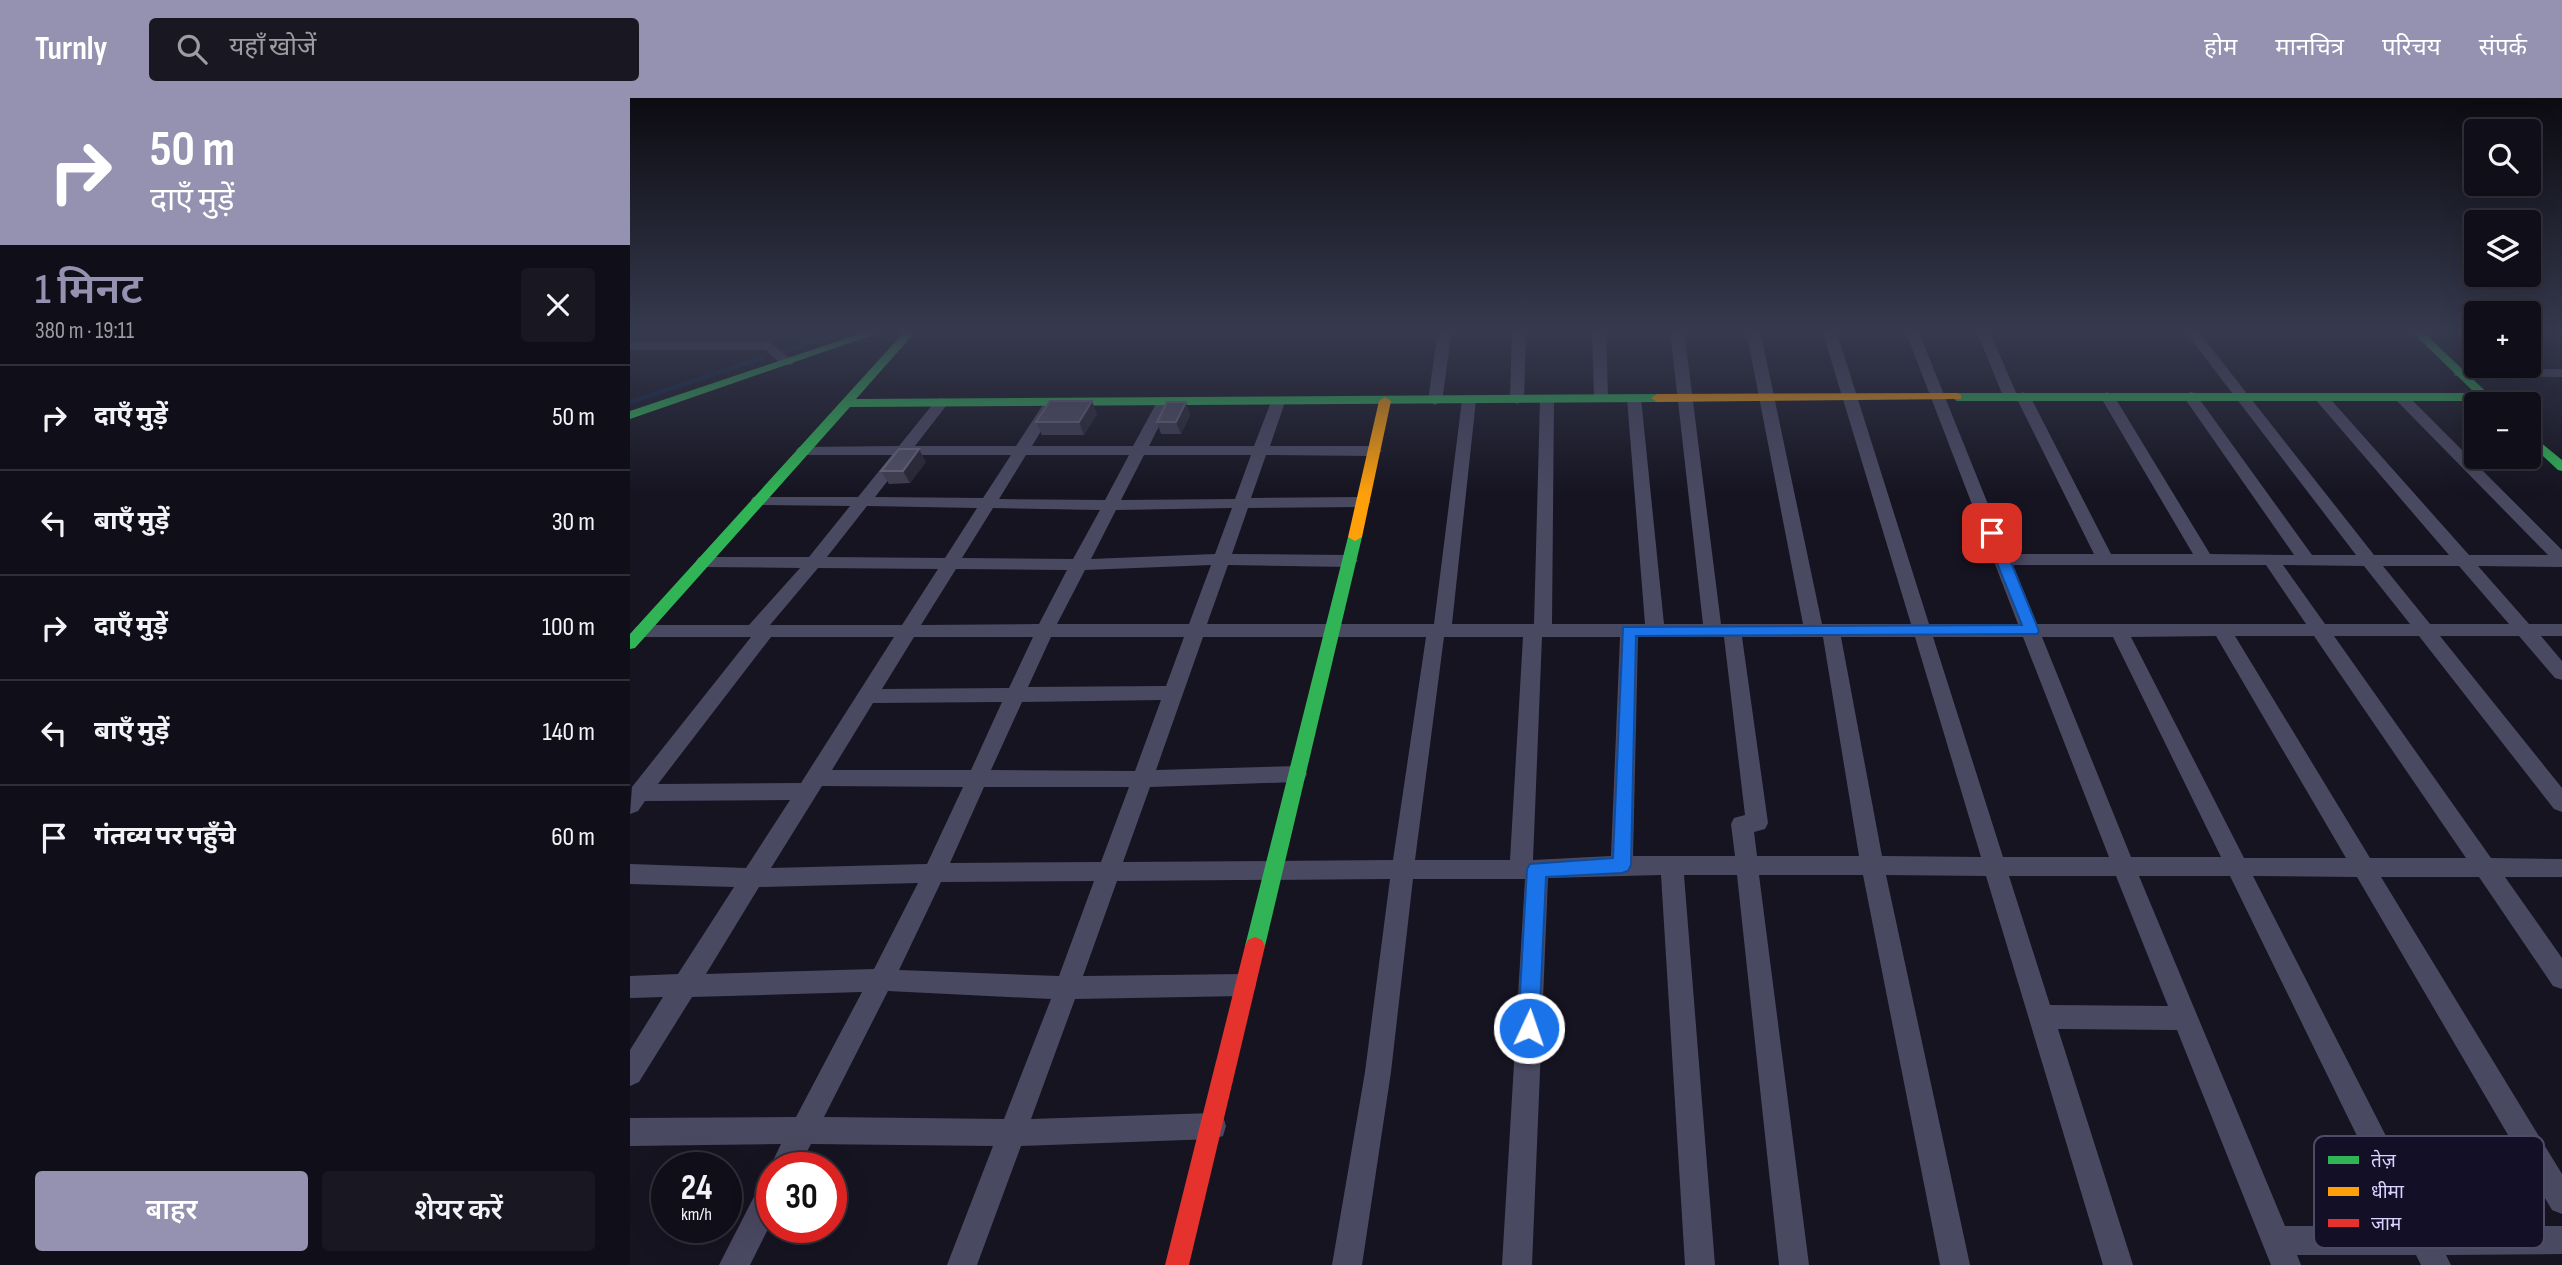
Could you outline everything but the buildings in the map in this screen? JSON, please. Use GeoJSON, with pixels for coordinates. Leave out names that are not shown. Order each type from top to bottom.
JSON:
{"type":"FeatureCollection","features":[{"type":"Feature","properties":{"kind":"main road"},"geometry":{"type":"LineString","coordinates":[[630,415],[720,384]]}},
{"type":"Feature","properties":{"kind":"main road"},"geometry":{"type":"LineString","coordinates":[[636,637],[864,384]]}},
{"type":"Feature","properties":{"kind":"main road"},"geometry":{"type":"LineString","coordinates":[[847,403],[1435,401],[1850,396],[2320,396],[2464,400]]}},
{"type":"Feature","properties":{"kind":"main road"},"geometry":{"type":"LineString","coordinates":[[1177,1265],[1333,629],[1385,401]]}},
{"type":"Feature","properties":{"kind":"main road"},"geometry":{"type":"LineString","coordinates":[[2541,448],[2562,467]]}},
{"type":"Feature","properties":{"kind":"street"},"geometry":{"type":"LineString","coordinates":[[1435,401],[1437,384]]}},
{"type":"Feature","properties":{"kind":"street"},"geometry":{"type":"LineString","coordinates":[[1517,384],[1517,400]]}},
{"type":"Feature","properties":{"kind":"street"},"geometry":{"type":"LineString","coordinates":[[1601,384],[1601,398]]}},
{"type":"Feature","properties":{"kind":"street"},"geometry":{"type":"LineString","coordinates":[[1684,384],[1722,630],[1757,823],[1742,824],[1794,1265]]}},
{"type":"Feature","properties":{"kind":"street"},"geometry":{"type":"LineString","coordinates":[[1764,384],[1822,631],[1955,1265]]}},
{"type":"Feature","properties":{"kind":"street"},"geometry":{"type":"LineString","coordinates":[[1846,384],[2118,1265]]}},
{"type":"Feature","properties":{"kind":"street"},"geometry":{"type":"LineString","coordinates":[[1932,384],[2123,865],[2281,1253],[2430,1252],[2474,1248]]}},
{"type":"Feature","properties":{"kind":"street"},"geometry":{"type":"LineString","coordinates":[[2010,384],[2105,558]]}},
{"type":"Feature","properties":{"kind":"street"},"geometry":{"type":"LineString","coordinates":[[2230,384],[2562,803]]}},
{"type":"Feature","properties":{"kind":"street"},"geometry":{"type":"LineString","coordinates":[[2107,396],[2203,559]]}},
{"type":"Feature","properties":{"kind":"street"},"geometry":{"type":"LineString","coordinates":[[2190,396],[2307,559]]}},
{"type":"Feature","properties":{"kind":"street"},"geometry":{"type":"LineString","coordinates":[[2320,396],[2562,673]]}},
{"type":"Feature","properties":{"kind":"street"},"geometry":{"type":"LineString","coordinates":[[2401,397],[2562,561]]}},
{"type":"Feature","properties":{"kind":"street"},"geometry":{"type":"LineString","coordinates":[[1634,398],[1655,630]]}},
{"type":"Feature","properties":{"kind":"street"},"geometry":{"type":"LineString","coordinates":[[1517,1265],[1547,399]]}},
{"type":"Feature","properties":{"kind":"street"},"geometry":{"type":"LineString","coordinates":[[1347,1265],[1378,1072],[1402,871],[1439,630],[1469,400]]}},
{"type":"Feature","properties":{"kind":"street"},"geometry":{"type":"LineString","coordinates":[[635,799],[761,630],[942,402]]}},
{"type":"Feature","properties":{"kind":"street"},"geometry":{"type":"LineString","coordinates":[[630,1073],[1052,402]]}},
{"type":"Feature","properties":{"kind":"street"},"geometry":{"type":"LineString","coordinates":[[792,1152],[883,980],[1045,629],[1164,402]]}},
{"type":"Feature","properties":{"kind":"street"},"geometry":{"type":"LineString","coordinates":[[962,1265],[1067,988],[1278,402]]}},
{"type":"Feature","properties":{"kind":"street"},"geometry":{"type":"LineString","coordinates":[[804,450],[1374,452]]}},
{"type":"Feature","properties":{"kind":"street"},"geometry":{"type":"LineString","coordinates":[[760,500],[856,508]]}},
{"type":"Feature","properties":{"kind":"street"},"geometry":{"type":"LineString","coordinates":[[747,514],[856,508],[1107,510],[1221,515],[1239,509],[1363,502]]}},
{"type":"Feature","properties":{"kind":"street"},"geometry":{"type":"LineString","coordinates":[[705,561],[1079,565],[1221,559],[1349,561]]}},
{"type":"Feature","properties":{"kind":"street"},"geometry":{"type":"LineString","coordinates":[[2003,559],[2562,561]]}},
{"type":"Feature","properties":{"kind":"street"},"geometry":{"type":"LineString","coordinates":[[2270,559],[2562,978]]}},
{"type":"Feature","properties":{"kind":"street"},"geometry":{"type":"LineString","coordinates":[[636,637],[761,630],[2562,630]]}},
{"type":"Feature","properties":{"kind":"street"},"geometry":{"type":"LineString","coordinates":[[1622,865],[1629,630]]}},
{"type":"Feature","properties":{"kind":"street"},"geometry":{"type":"LineString","coordinates":[[2119,631],[2372,1136]]}},
{"type":"Feature","properties":{"kind":"street"},"geometry":{"type":"LineString","coordinates":[[2222,631],[2524,1136]]}},
{"type":"Feature","properties":{"kind":"street"},"geometry":{"type":"LineString","coordinates":[[866,696],[1172,693]]}},
{"type":"Feature","properties":{"kind":"street"},"geometry":{"type":"LineString","coordinates":[[635,799],[810,784],[1297,774]]}},
{"type":"Feature","properties":{"kind":"street"},"geometry":{"type":"LineString","coordinates":[[630,874],[752,878],[934,873],[1402,871],[1622,865],[2562,867]]}},
{"type":"Feature","properties":{"kind":"street"},"geometry":{"type":"LineString","coordinates":[[1672,867],[1700,1265]]}},
{"type":"Feature","properties":{"kind":"street"},"geometry":{"type":"LineString","coordinates":[[630,987],[883,980],[1067,988],[1244,985]]}},
{"type":"Feature","properties":{"kind":"street"},"geometry":{"type":"LineString","coordinates":[[2043,1017],[2185,1018]]}},
{"type":"Feature","properties":{"kind":"street"},"geometry":{"type":"LineString","coordinates":[[630,1132],[803,1130],[1011,1133],[1213,1126]]}},
{"type":"Feature","properties":{"kind":"street"},"geometry":{"type":"LineString","coordinates":[[2544,1170],[2562,1200]]}},
{"type":"Feature","properties":{"kind":"street"},"geometry":{"type":"LineString","coordinates":[[734,1265],[756,1222]]}},
{"type":"Feature","properties":{"kind":"street"},"geometry":{"type":"LineString","coordinates":[[2544,1242],[2562,1240]]}},
{"type":"Feature","properties":{"kind":"waterway"},"geometry":{"type":"LineString","coordinates":[[630,402],[683,384]]}},
{"type":"Feature","properties":{"kind":"traffic: fast"},"geometry":{"type":"LineString","coordinates":[[630,415],[721,384]]}},
{"type":"Feature","properties":{"kind":"traffic: fast"},"geometry":{"type":"LineString","coordinates":[[630,644],[863,384]]}},
{"type":"Feature","properties":{"kind":"traffic: fast"},"geometry":{"type":"LineString","coordinates":[[2472,384],[2480,392]]}},
{"type":"Feature","properties":{"kind":"traffic: fast"},"geometry":{"type":"LineString","coordinates":[[1957,397],[2464,397]]}},
{"type":"Feature","properties":{"kind":"traffic: fast"},"geometry":{"type":"LineString","coordinates":[[847,403],[1657,398]]}},
{"type":"Feature","properties":{"kind":"traffic: fast"},"geometry":{"type":"LineString","coordinates":[[2541,448],[2562,467]]}},
{"type":"Feature","properties":{"kind":"traffic: fast"},"geometry":{"type":"LineString","coordinates":[[1255,946],[1355,537]]}},
{"type":"Feature","properties":{"kind":"traffic: slow"},"geometry":{"type":"LineString","coordinates":[[1657,398],[1957,397]]}},
{"type":"Feature","properties":{"kind":"traffic: slow"},"geometry":{"type":"LineString","coordinates":[[1355,537],[1385,401]]}},
{"type":"Feature","properties":{"kind":"traffic: jam"},"geometry":{"type":"LineString","coordinates":[[1177,1265],[1255,946]]}},
{"type":"Feature","properties":{"kind":"route"},"geometry":{"type":"LineString","coordinates":[[1529,1028],[1536,869],[1622,865],[1629,630],[2031,631],[1992,533]]}}]}
